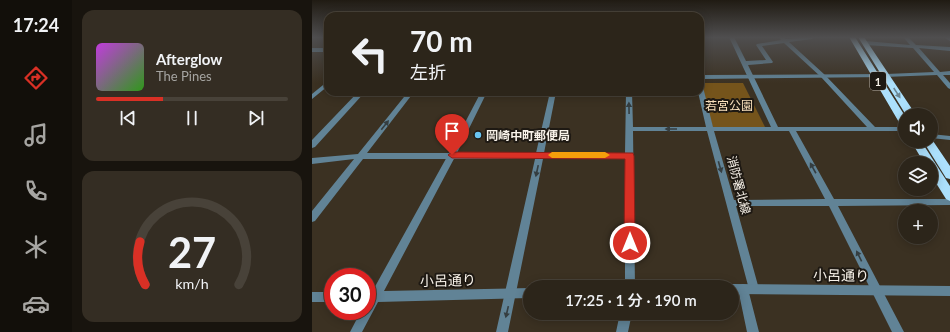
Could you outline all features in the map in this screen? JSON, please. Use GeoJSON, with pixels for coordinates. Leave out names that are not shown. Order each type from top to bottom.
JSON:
{"type":"FeatureCollection","features":[{"type":"Feature","properties":{"kind":"highway","name":"1"},"geometry":{"type":"LineString","coordinates":[[861,52],[898,113]]}},
{"type":"Feature","properties":{"kind":"highway","name":"1"},"geometry":{"type":"LineString","coordinates":[[871,52],[907,108]]}},
{"type":"Feature","properties":{"kind":"highway"},"geometry":{"type":"LineString","coordinates":[[933,148],[950,175]]}},
{"type":"Feature","properties":{"kind":"highway"},"geometry":{"type":"LineString","coordinates":[[938,177],[950,196]]}},
{"type":"Feature","properties":{"kind":"street"},"geometry":{"type":"LineString","coordinates":[[740,52],[776,129]]}},
{"type":"Feature","properties":{"kind":"street"},"geometry":{"type":"LineString","coordinates":[[745,63],[770,62],[764,52]]}},
{"type":"Feature","properties":{"kind":"street"},"geometry":{"type":"LineString","coordinates":[[797,52],[823,76],[873,129]]}},
{"type":"Feature","properties":{"kind":"street"},"geometry":{"type":"LineString","coordinates":[[920,52],[950,87]]}},
{"type":"Feature","properties":{"kind":"street"},"geometry":{"type":"LineString","coordinates":[[704,77],[886,76],[950,73]]}},
{"type":"Feature","properties":{"kind":"street"},"geometry":{"type":"LineString","coordinates":[[312,97],[324,86]]}},
{"type":"Feature","properties":{"kind":"street"},"geometry":{"type":"LineString","coordinates":[[312,145],[358,96]]}},
{"type":"Feature","properties":{"kind":"street"},"geometry":{"type":"LineString","coordinates":[[312,218],[408,96]]}},
{"type":"Feature","properties":{"kind":"street"},"geometry":{"type":"LineString","coordinates":[[376,288],[452,155],[482,96]]}},
{"type":"Feature","properties":{"kind":"street"},"geometry":{"type":"LineString","coordinates":[[502,332],[552,96]]}},
{"type":"Feature","properties":{"kind":"street"},"geometry":{"type":"LineString","coordinates":[[629,96],[630,280]]}},
{"type":"Feature","properties":{"kind":"street","name":"消防署北線"},"geometry":{"type":"LineString","coordinates":[[702,96],[730,203],[743,289],[753,332]]}},
{"type":"Feature","properties":{"kind":"street"},"geometry":{"type":"LineString","coordinates":[[629,129],[898,129]]}},
{"type":"Feature","properties":{"kind":"street"},"geometry":{"type":"LineString","coordinates":[[791,129],[832,203],[898,332]]}},
{"type":"Feature","properties":{"kind":"street"},"geometry":{"type":"LineString","coordinates":[[938,137],[950,138]]}},
{"type":"Feature","properties":{"kind":"street"},"geometry":{"type":"LineString","coordinates":[[312,161],[361,156],[630,156]]}},
{"type":"Feature","properties":{"kind":"street"},"geometry":{"type":"LineString","coordinates":[[730,203],[950,202]]}},
{"type":"Feature","properties":{"kind":"street","name":"小呂通り"},"geometry":{"type":"LineString","coordinates":[[743,289],[876,291],[950,290]]}},
{"type":"Feature","properties":{"kind":"street","name":"小呂通り"},"geometry":{"type":"LineString","coordinates":[[376,297],[523,293]]}},
{"type":"Feature","properties":{"kind":"street"},"geometry":{"type":"LineString","coordinates":[[312,297],[324,297]]}},
{"type":"Feature","properties":{"kind":"street"},"geometry":{"type":"LineString","coordinates":[[356,332],[361,320]]}},
{"type":"Feature","properties":{"kind":"street"},"geometry":{"type":"LineString","coordinates":[[622,332],[625,320]]}},
{"type":"Feature","properties":{"kind":"green space","name":"若宮公園"},"geometry":{"type":"Polygon","coordinates":[[[704,83],[743,83],[765,127],[713,128],[704,96],[704,83]]]}},
{"type":"Feature","properties":{"kind":"slow traffic"},"geometry":{"type":"LineString","coordinates":[[552,155],[605,155]]}},
{"type":"Feature","properties":{"kind":"place","name":"岡崎中町郵便局"},"geometry":{"type":"Point","coordinates":[478,135]}},
{"type":"Feature","properties":{"kind":"route"},"geometry":{"type":"LineString","coordinates":[[452,155],[630,156],[630,243]]}}]}
